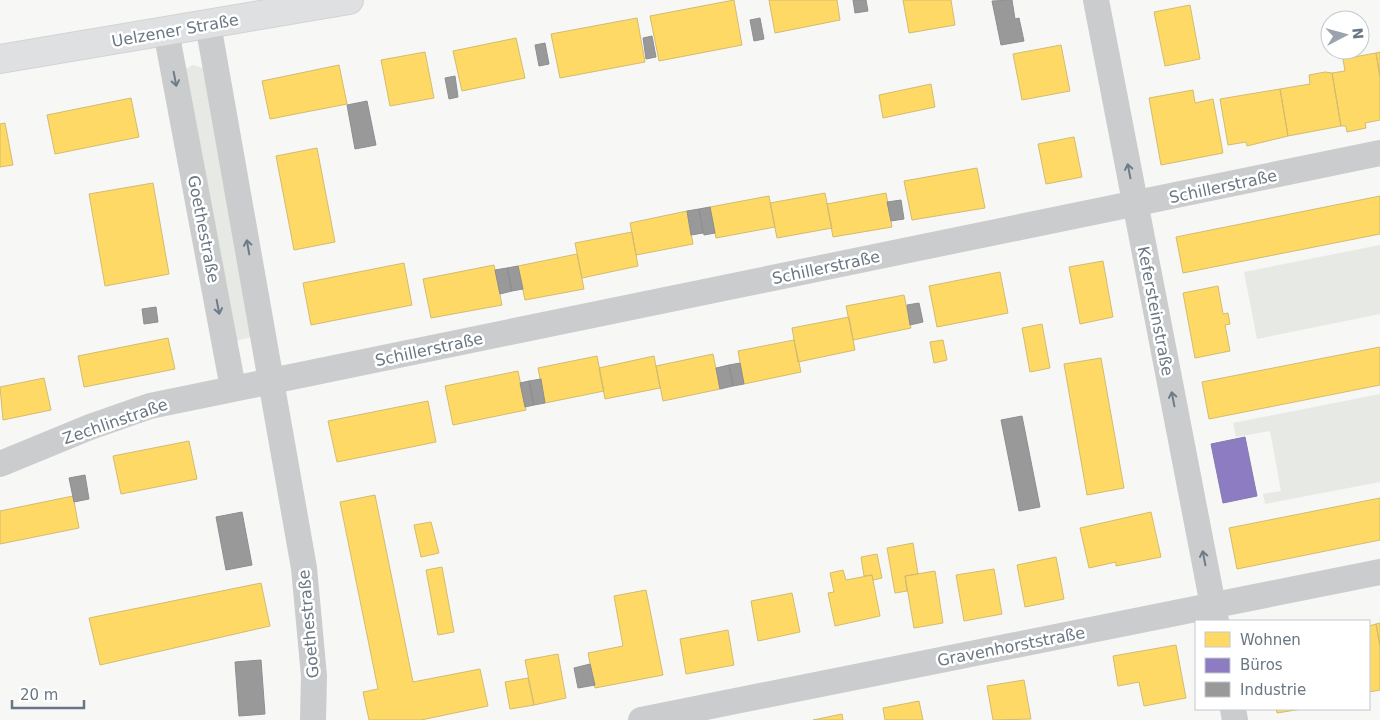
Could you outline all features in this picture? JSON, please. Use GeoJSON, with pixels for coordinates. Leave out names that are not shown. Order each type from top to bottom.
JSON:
{"type":"FeatureCollection","features":[{"type":"Feature","properties":{"kind":"street","name":"Uelzener Straße"},"geometry":{"type":"LineString","coordinates":[[0,59],[349,0]]}},
{"type":"Feature","properties":{"kind":"street","name":"Kefersteinstraße"},"geometry":{"type":"LineString","coordinates":[[1096,0],[1214,614]]}},
{"type":"Feature","properties":{"kind":"street","name":"Goethestraße"},"geometry":{"type":"LineString","coordinates":[[208,24],[304,568],[314,676],[313,720]]}},
{"type":"Feature","properties":{"kind":"street","name":"Goethestraße"},"geometry":{"type":"LineString","coordinates":[[166,31],[233,388]]}},
{"type":"Feature","properties":{"kind":"street","name":"Schillerstraße"},"geometry":{"type":"LineString","coordinates":[[272,381],[1380,153]]}},
{"type":"Feature","properties":{"kind":"street"},"geometry":{"type":"LineString","coordinates":[[233,388],[272,381]]}},
{"type":"Feature","properties":{"kind":"street","name":"Zechlinstraße"},"geometry":{"type":"LineString","coordinates":[[0,464],[90,427],[150,406],[233,388]]}},
{"type":"Feature","properties":{"kind":"street","name":"Gravenhorststraße"},"geometry":{"type":"LineString","coordinates":[[642,720],[1214,614],[1380,572]]}},
{"type":"Feature","properties":{"kind":"shaded area"},"geometry":{"type":"Polygon","coordinates":[[[193,65],[203,68],[251,337],[236,341],[185,69],[193,65]]]}},
{"type":"Feature","properties":{"kind":"shaded area"},"geometry":{"type":"Polygon","coordinates":[[[1380,245],[1380,314],[1257,339],[1244,272],[1380,245]]]}},
{"type":"Feature","properties":{"kind":"shaded area"},"geometry":{"type":"Polygon","coordinates":[[[1380,394],[1380,482],[1265,504],[1263,494],[1281,491],[1270,431],[1236,437],[1233,423],[1380,394]]]}},
{"type":"Feature","properties":{"kind":"building: Wohnen"},"geometry":{"type":"Polygon","coordinates":[[[734,0],[742,45],[659,61],[650,16],[734,0]]]}},
{"type":"Feature","properties":{"kind":"building: Wohnen"},"geometry":{"type":"Polygon","coordinates":[[[769,0],[837,0],[840,20],[775,33],[769,0]]]}},
{"type":"Feature","properties":{"kind":"building: Wohnen"},"geometry":{"type":"Polygon","coordinates":[[[903,0],[951,0],[955,25],[909,33],[903,0]]]}},
{"type":"Feature","properties":{"kind":"building: Wohnen"},"geometry":{"type":"Polygon","coordinates":[[[1190,5],[1200,59],[1165,66],[1154,12],[1190,5]]]}},
{"type":"Feature","properties":{"kind":"building: Wohnen"},"geometry":{"type":"Polygon","coordinates":[[[637,18],[645,62],[560,78],[551,34],[637,18]]]}},
{"type":"Feature","properties":{"kind":"building: Wohnen"},"geometry":{"type":"Polygon","coordinates":[[[516,38],[525,78],[462,91],[453,51],[516,38]]]}},
{"type":"Feature","properties":{"kind":"building: Wohnen"},"geometry":{"type":"Polygon","coordinates":[[[1061,45],[1070,91],[1022,100],[1013,54],[1061,45]]]}},
{"type":"Feature","properties":{"kind":"building: Wohnen"},"geometry":{"type":"Polygon","coordinates":[[[425,52],[434,98],[390,106],[381,60],[425,52]]]}},
{"type":"Feature","properties":{"kind":"building: Wohnen"},"geometry":{"type":"Polygon","coordinates":[[[1380,52],[1380,77],[1376,53],[1380,52]]]}},
{"type":"Feature","properties":{"kind":"building: Wohnen"},"geometry":{"type":"Polygon","coordinates":[[[1376,53],[1380,77],[1380,120],[1365,123],[1366,128],[1347,132],[1346,126],[1341,126],[1332,73],[1345,71],[1343,60],[1370,60],[1370,54],[1376,53]]]}},
{"type":"Feature","properties":{"kind":"building: Wohnen"},"geometry":{"type":"Polygon","coordinates":[[[339,65],[347,104],[270,119],[262,81],[339,65]]]}},
{"type":"Feature","properties":{"kind":"building: Wohnen"},"geometry":{"type":"Polygon","coordinates":[[[1325,72],[1332,73],[1341,126],[1288,136],[1280,89],[1310,84],[1309,75],[1325,72]]]}},
{"type":"Feature","properties":{"kind":"building: Wohnen"},"geometry":{"type":"Polygon","coordinates":[[[931,84],[935,107],[883,118],[879,95],[931,84]]]}},
{"type":"Feature","properties":{"kind":"building: Wohnen"},"geometry":{"type":"Polygon","coordinates":[[[1280,89],[1288,136],[1247,146],[1246,142],[1228,145],[1220,99],[1280,89]]]}},
{"type":"Feature","properties":{"kind":"building: Wohnen"},"geometry":{"type":"Polygon","coordinates":[[[1193,90],[1195,103],[1213,99],[1223,153],[1161,165],[1149,98],[1193,90]]]}},
{"type":"Feature","properties":{"kind":"building: Wohnen"},"geometry":{"type":"Polygon","coordinates":[[[131,98],[139,137],[55,154],[47,115],[131,98]]]}},
{"type":"Feature","properties":{"kind":"building: Wohnen"},"geometry":{"type":"Polygon","coordinates":[[[5,123],[13,165],[0,167],[0,124],[5,123]]]}},
{"type":"Feature","properties":{"kind":"building: Wohnen"},"geometry":{"type":"Polygon","coordinates":[[[1074,137],[1082,177],[1046,184],[1038,144],[1074,137]]]}},
{"type":"Feature","properties":{"kind":"building: Wohnen"},"geometry":{"type":"Polygon","coordinates":[[[317,148],[335,242],[294,250],[276,156],[317,148]]]}},
{"type":"Feature","properties":{"kind":"building: Wohnen"},"geometry":{"type":"Polygon","coordinates":[[[977,168],[985,208],[912,220],[904,181],[977,168]]]}},
{"type":"Feature","properties":{"kind":"building: Wohnen"},"geometry":{"type":"Polygon","coordinates":[[[153,183],[169,274],[105,286],[89,194],[153,183]]]}},
{"type":"Feature","properties":{"kind":"building: Wohnen"},"geometry":{"type":"Polygon","coordinates":[[[825,193],[832,228],[777,238],[770,203],[825,193]]]}},
{"type":"Feature","properties":{"kind":"building: Wohnen"},"geometry":{"type":"Polygon","coordinates":[[[886,193],[892,227],[833,237],[827,204],[886,193]]]}},
{"type":"Feature","properties":{"kind":"building: Wohnen"},"geometry":{"type":"Polygon","coordinates":[[[769,196],[775,227],[716,238],[710,207],[769,196]]]}},
{"type":"Feature","properties":{"kind":"building: Wohnen"},"geometry":{"type":"Polygon","coordinates":[[[1380,196],[1380,234],[1183,273],[1176,237],[1380,196]]]}},
{"type":"Feature","properties":{"kind":"building: Wohnen"},"geometry":{"type":"Polygon","coordinates":[[[687,211],[693,244],[636,255],[630,223],[687,211]]]}},
{"type":"Feature","properties":{"kind":"building: Wohnen"},"geometry":{"type":"Polygon","coordinates":[[[632,232],[638,266],[582,278],[575,243],[632,232]]]}},
{"type":"Feature","properties":{"kind":"building: Wohnen"},"geometry":{"type":"Polygon","coordinates":[[[577,254],[584,289],[525,300],[518,266],[577,254]]]}},
{"type":"Feature","properties":{"kind":"building: Wohnen"},"geometry":{"type":"Polygon","coordinates":[[[1103,261],[1113,317],[1080,324],[1069,267],[1103,261]]]}},
{"type":"Feature","properties":{"kind":"building: Wohnen"},"geometry":{"type":"Polygon","coordinates":[[[404,263],[412,305],[311,325],[303,283],[404,263]]]}},
{"type":"Feature","properties":{"kind":"building: Wohnen"},"geometry":{"type":"Polygon","coordinates":[[[494,265],[502,305],[431,318],[423,279],[494,265]]]}},
{"type":"Feature","properties":{"kind":"building: Wohnen"},"geometry":{"type":"Polygon","coordinates":[[[1000,272],[1008,313],[937,327],[929,286],[1000,272]]]}},
{"type":"Feature","properties":{"kind":"building: Wohnen"},"geometry":{"type":"Polygon","coordinates":[[[1218,286],[1223,314],[1228,313],[1230,324],[1225,325],[1230,351],[1195,358],[1183,293],[1218,286]]]}},
{"type":"Feature","properties":{"kind":"building: Wohnen"},"geometry":{"type":"Polygon","coordinates":[[[904,295],[911,328],[853,340],[846,306],[904,295]]]}},
{"type":"Feature","properties":{"kind":"building: Wohnen"},"geometry":{"type":"Polygon","coordinates":[[[849,317],[855,350],[798,362],[792,328],[849,317]]]}},
{"type":"Feature","properties":{"kind":"building: Wohnen"},"geometry":{"type":"Polygon","coordinates":[[[1042,324],[1050,368],[1030,372],[1022,328],[1042,324]]]}},
{"type":"Feature","properties":{"kind":"building: Wohnen"},"geometry":{"type":"Polygon","coordinates":[[[168,338],[175,369],[84,387],[78,356],[168,338]]]}},
{"type":"Feature","properties":{"kind":"building: Wohnen"},"geometry":{"type":"Polygon","coordinates":[[[794,340],[801,372],[744,384],[738,351],[794,340]]]}},
{"type":"Feature","properties":{"kind":"building: Wohnen"},"geometry":{"type":"Polygon","coordinates":[[[943,340],[947,360],[934,363],[930,342],[943,340]]]}},
{"type":"Feature","properties":{"kind":"building: Wohnen"},"geometry":{"type":"Polygon","coordinates":[[[1380,347],[1380,385],[1209,419],[1202,382],[1380,347]]]}},
{"type":"Feature","properties":{"kind":"building: Wohnen"},"geometry":{"type":"Polygon","coordinates":[[[713,354],[720,389],[663,401],[656,366],[713,354]]]}},
{"type":"Feature","properties":{"kind":"building: Wohnen"},"geometry":{"type":"Polygon","coordinates":[[[597,356],[604,391],[545,403],[538,368],[597,356]]]}},
{"type":"Feature","properties":{"kind":"building: Wohnen"},"geometry":{"type":"Polygon","coordinates":[[[654,356],[660,388],[605,399],[599,368],[654,356]]]}},
{"type":"Feature","properties":{"kind":"building: Wohnen"},"geometry":{"type":"Polygon","coordinates":[[[1101,358],[1124,488],[1087,495],[1064,364],[1101,358]]]}},
{"type":"Feature","properties":{"kind":"building: Wohnen"},"geometry":{"type":"Polygon","coordinates":[[[518,371],[526,410],[453,425],[445,386],[518,371]]]}},
{"type":"Feature","properties":{"kind":"building: Wohnen"},"geometry":{"type":"Polygon","coordinates":[[[44,378],[51,410],[3,420],[0,387],[44,378]]]}},
{"type":"Feature","properties":{"kind":"building: Wohnen"},"geometry":{"type":"Polygon","coordinates":[[[428,401],[436,442],[337,462],[328,421],[428,401]]]}},
{"type":"Feature","properties":{"kind":"building: Wohnen"},"geometry":{"type":"Polygon","coordinates":[[[189,441],[197,479],[121,494],[113,456],[189,441]]]}},
{"type":"Feature","properties":{"kind":"building: Wohnen"},"geometry":{"type":"Polygon","coordinates":[[[375,495],[413,682],[480,669],[488,706],[421,720],[369,720],[363,692],[378,689],[340,502],[375,495]]]}},
{"type":"Feature","properties":{"kind":"building: Wohnen"},"geometry":{"type":"Polygon","coordinates":[[[73,496],[79,528],[0,544],[0,511],[73,496]]]}},
{"type":"Feature","properties":{"kind":"building: Wohnen"},"geometry":{"type":"Polygon","coordinates":[[[1380,498],[1380,540],[1237,569],[1229,528],[1380,498]]]}},
{"type":"Feature","properties":{"kind":"building: Wohnen"},"geometry":{"type":"Polygon","coordinates":[[[1151,512],[1161,557],[1116,566],[1116,562],[1089,568],[1080,528],[1151,512]]]}},
{"type":"Feature","properties":{"kind":"building: Wohnen"},"geometry":{"type":"Polygon","coordinates":[[[431,522],[439,553],[421,557],[414,525],[431,522]]]}},
{"type":"Feature","properties":{"kind":"building: Wohnen"},"geometry":{"type":"Polygon","coordinates":[[[913,543],[918,574],[905,576],[907,591],[895,593],[887,548],[913,543]]]}},
{"type":"Feature","properties":{"kind":"building: Wohnen"},"geometry":{"type":"Polygon","coordinates":[[[877,554],[882,578],[873,580],[872,575],[864,576],[861,557],[877,554]]]}},
{"type":"Feature","properties":{"kind":"building: Wohnen"},"geometry":{"type":"Polygon","coordinates":[[[1056,557],[1064,599],[1025,607],[1017,565],[1056,557]]]}},
{"type":"Feature","properties":{"kind":"building: Wohnen"},"geometry":{"type":"Polygon","coordinates":[[[442,567],[454,632],[438,635],[426,570],[442,567]]]}},
{"type":"Feature","properties":{"kind":"building: Wohnen"},"geometry":{"type":"Polygon","coordinates":[[[994,569],[1002,614],[964,621],[956,575],[994,569]]]}},
{"type":"Feature","properties":{"kind":"building: Wohnen"},"geometry":{"type":"Polygon","coordinates":[[[843,570],[846,580],[872,575],[880,616],[835,626],[828,593],[834,592],[830,573],[843,570]]]}},
{"type":"Feature","properties":{"kind":"building: Wohnen"},"geometry":{"type":"Polygon","coordinates":[[[935,571],[943,623],[914,628],[905,576],[935,571]]]}},
{"type":"Feature","properties":{"kind":"building: Wohnen"},"geometry":{"type":"Polygon","coordinates":[[[261,583],[270,626],[100,665],[89,618],[261,583]]]}},
{"type":"Feature","properties":{"kind":"building: Wohnen"},"geometry":{"type":"Polygon","coordinates":[[[646,590],[663,675],[595,688],[588,653],[623,646],[614,596],[646,590]]]}},
{"type":"Feature","properties":{"kind":"building: Wohnen"},"geometry":{"type":"Polygon","coordinates":[[[792,593],[800,632],[758,641],[751,601],[792,593]]]}},
{"type":"Feature","properties":{"kind":"building: Wohnen"},"geometry":{"type":"Polygon","coordinates":[[[1380,623],[1380,646],[1376,624],[1380,623]]]}},
{"type":"Feature","properties":{"kind":"building: Wohnen"},"geometry":{"type":"Polygon","coordinates":[[[1376,624],[1380,646],[1380,690],[1370,692],[1370,626],[1376,624]]]}},
{"type":"Feature","properties":{"kind":"building: Wohnen"},"geometry":{"type":"Polygon","coordinates":[[[728,630],[734,665],[686,674],[680,639],[728,630]]]}},
{"type":"Feature","properties":{"kind":"building: Wohnen"},"geometry":{"type":"Polygon","coordinates":[[[1176,645],[1186,698],[1144,706],[1139,682],[1118,686],[1113,656],[1176,645]]]}},
{"type":"Feature","properties":{"kind":"building: Wohnen"},"geometry":{"type":"Polygon","coordinates":[[[558,654],[566,698],[534,705],[525,660],[558,654]]]}},
{"type":"Feature","properties":{"kind":"building: Wohnen"},"geometry":{"type":"Polygon","coordinates":[[[528,678],[534,705],[510,709],[505,682],[528,678]]]}},
{"type":"Feature","properties":{"kind":"building: Wohnen"},"geometry":{"type":"Polygon","coordinates":[[[1024,680],[1031,719],[993,720],[987,686],[1024,680]]]}},
{"type":"Feature","properties":{"kind":"building: Wohnen"},"geometry":{"type":"Polygon","coordinates":[[[919,701],[923,720],[885,720],[883,708],[919,701]]]}},
{"type":"Feature","properties":{"kind":"building: Wohnen"},"geometry":{"type":"Polygon","coordinates":[[[1276,710],[1296,710],[1277,713],[1276,710]]]}},
{"type":"Feature","properties":{"kind":"building: Wohnen"},"geometry":{"type":"Polygon","coordinates":[[[842,714],[843,720],[813,720],[842,714]]]}},
{"type":"Feature","properties":{"kind":"building: Büros"},"geometry":{"type":"Polygon","coordinates":[[[1245,437],[1257,496],[1223,503],[1211,444],[1245,437]]]}},
{"type":"Feature","properties":{"kind":"building: Industrie"},"geometry":{"type":"Polygon","coordinates":[[[853,0],[866,0],[868,11],[855,13],[853,0]]]}},
{"type":"Feature","properties":{"kind":"building: Industrie"},"geometry":{"type":"Polygon","coordinates":[[[1012,0],[1015,19],[1019,18],[1024,41],[1001,45],[992,1],[1012,0]]]}},
{"type":"Feature","properties":{"kind":"building: Industrie"},"geometry":{"type":"Polygon","coordinates":[[[760,18],[764,39],[754,41],[750,20],[760,18]]]}},
{"type":"Feature","properties":{"kind":"building: Industrie"},"geometry":{"type":"Polygon","coordinates":[[[652,36],[656,57],[646,59],[643,38],[652,36]]]}},
{"type":"Feature","properties":{"kind":"building: Industrie"},"geometry":{"type":"Polygon","coordinates":[[[545,43],[549,64],[539,66],[535,45],[545,43]]]}},
{"type":"Feature","properties":{"kind":"building: Industrie"},"geometry":{"type":"Polygon","coordinates":[[[455,76],[458,97],[449,99],[445,78],[455,76]]]}},
{"type":"Feature","properties":{"kind":"building: Industrie"},"geometry":{"type":"Polygon","coordinates":[[[367,101],[376,145],[355,149],[347,105],[367,101]]]}},
{"type":"Feature","properties":{"kind":"building: Industrie"},"geometry":{"type":"Polygon","coordinates":[[[901,200],[904,219],[891,221],[887,202],[901,200]]]}},
{"type":"Feature","properties":{"kind":"building: Industrie"},"geometry":{"type":"Polygon","coordinates":[[[710,207],[715,233],[704,235],[699,209],[710,207]]]}},
{"type":"Feature","properties":{"kind":"building: Industrie"},"geometry":{"type":"Polygon","coordinates":[[[699,209],[703,233],[691,235],[687,211],[699,209]]]}},
{"type":"Feature","properties":{"kind":"building: Industrie"},"geometry":{"type":"Polygon","coordinates":[[[518,266],[523,289],[512,291],[507,268],[518,266]]]}},
{"type":"Feature","properties":{"kind":"building: Industrie"},"geometry":{"type":"Polygon","coordinates":[[[507,268],[512,291],[500,294],[495,270],[507,268]]]}},
{"type":"Feature","properties":{"kind":"building: Industrie"},"geometry":{"type":"Polygon","coordinates":[[[919,303],[923,322],[910,325],[907,305],[919,303]]]}},
{"type":"Feature","properties":{"kind":"building: Industrie"},"geometry":{"type":"Polygon","coordinates":[[[156,307],[158,322],[144,324],[142,309],[156,307]]]}},
{"type":"Feature","properties":{"kind":"building: Industrie"},"geometry":{"type":"Polygon","coordinates":[[[740,363],[744,384],[733,386],[729,365],[740,363]]]}},
{"type":"Feature","properties":{"kind":"building: Industrie"},"geometry":{"type":"Polygon","coordinates":[[[729,365],[733,386],[720,389],[716,368],[729,365]]]}},
{"type":"Feature","properties":{"kind":"building: Industrie"},"geometry":{"type":"Polygon","coordinates":[[[541,379],[545,403],[534,405],[529,381],[541,379]]]}},
{"type":"Feature","properties":{"kind":"building: Industrie"},"geometry":{"type":"Polygon","coordinates":[[[529,381],[534,405],[525,407],[520,383],[529,381]]]}},
{"type":"Feature","properties":{"kind":"building: Industrie"},"geometry":{"type":"Polygon","coordinates":[[[1022,416],[1040,507],[1019,511],[1001,420],[1022,416]]]}},
{"type":"Feature","properties":{"kind":"building: Industrie"},"geometry":{"type":"Polygon","coordinates":[[[85,475],[89,499],[74,502],[69,478],[85,475]]]}},
{"type":"Feature","properties":{"kind":"building: Industrie"},"geometry":{"type":"Polygon","coordinates":[[[242,512],[252,565],[226,570],[216,517],[242,512]]]}},
{"type":"Feature","properties":{"kind":"building: Industrie"},"geometry":{"type":"Polygon","coordinates":[[[261,660],[265,714],[239,716],[235,662],[261,660]]]}},
{"type":"Feature","properties":{"kind":"building: Industrie"},"geometry":{"type":"Polygon","coordinates":[[[590,664],[595,685],[578,688],[574,668],[590,664]]]}}]}
